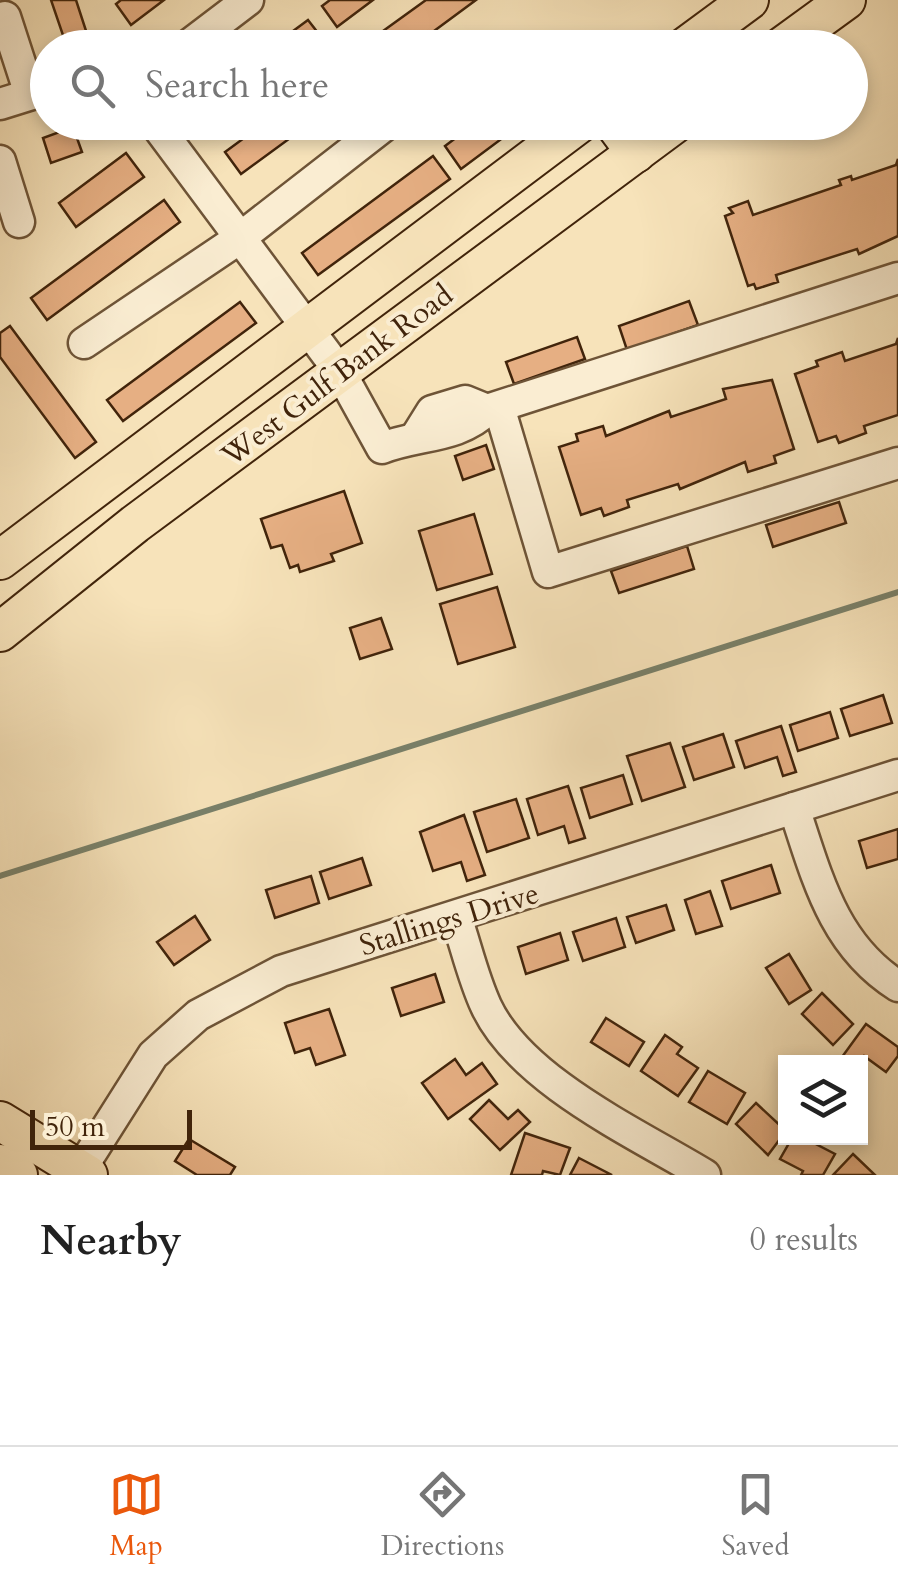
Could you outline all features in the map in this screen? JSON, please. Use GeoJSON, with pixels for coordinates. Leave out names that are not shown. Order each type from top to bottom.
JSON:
{"type":"FeatureCollection","features":[{"type":"Feature","properties":{"kind":"main road"},"geometry":{"type":"LineString","coordinates":[[708,30],[749,0]]}},
{"type":"Feature","properties":{"kind":"main road"},"geometry":{"type":"LineString","coordinates":[[805,30],[846,0]]}},
{"type":"Feature","properties":{"kind":"main road","name":"West Gulf Bank Road"},"geometry":{"type":"LineString","coordinates":[[0,560],[558,140]]}},
{"type":"Feature","properties":{"kind":"main road"},"geometry":{"type":"LineString","coordinates":[[626,140],[636,153]]}},
{"type":"Feature","properties":{"kind":"main road","name":"West Gulf Bank Road"},"geometry":{"type":"LineString","coordinates":[[0,632],[135,524],[653,140]]}},
{"type":"Feature","properties":{"kind":"main road"},"geometry":{"type":"LineString","coordinates":[[0,1121],[81,1173]]}},
{"type":"Feature","properties":{"kind":"main road"},"geometry":{"type":"LineString","coordinates":[[0,1164],[18,1175]]}},
{"type":"Feature","properties":{"kind":"street"},"geometry":{"type":"LineString","coordinates":[[209,30],[248,0]]}},
{"type":"Feature","properties":{"kind":"street"},"geometry":{"type":"LineString","coordinates":[[5,18],[30,72]]}},
{"type":"Feature","properties":{"kind":"street"},"geometry":{"type":"LineString","coordinates":[[0,104],[30,94]]}},
{"type":"Feature","properties":{"kind":"street"},"geometry":{"type":"LineString","coordinates":[[167,140],[340,372],[382,448],[418,434],[440,435],[473,424],[493,408],[898,278]]}},
{"type":"Feature","properties":{"kind":"street"},"geometry":{"type":"LineString","coordinates":[[84,342],[240,238],[366,140]]}},
{"type":"Feature","properties":{"kind":"street"},"geometry":{"type":"LineString","coordinates":[[0,161],[18,222]]}},
{"type":"Feature","properties":{"kind":"street"},"geometry":{"type":"LineString","coordinates":[[493,408],[548,572],[898,463]]}},
{"type":"Feature","properties":{"kind":"street","name":"Stallings Drive"},"geometry":{"type":"LineString","coordinates":[[81,1173],[153,1054],[198,1015],[281,971],[898,775]]}},
{"type":"Feature","properties":{"kind":"street"},"geometry":{"type":"LineString","coordinates":[[794,808],[829,913],[878,974],[898,986]]}},
{"type":"Feature","properties":{"kind":"street"},"geometry":{"type":"LineString","coordinates":[[456,918],[487,1008],[517,1050],[561,1087],[704,1175]]}},
{"type":"Feature","properties":{"kind":"building"},"geometry":{"type":"Polygon","coordinates":[[[51,0],[76,0],[86,30],[61,30],[51,0]]]}},
{"type":"Feature","properties":{"kind":"building"},"geometry":{"type":"Polygon","coordinates":[[[121,0],[164,0],[131,25],[116,4],[121,0]]]}},
{"type":"Feature","properties":{"kind":"building"},"geometry":{"type":"Polygon","coordinates":[[[330,0],[373,0],[337,27],[322,6],[330,0]]]}},
{"type":"Feature","properties":{"kind":"building"},"geometry":{"type":"Polygon","coordinates":[[[426,0],[476,0],[435,30],[384,30],[426,0]]]}},
{"type":"Feature","properties":{"kind":"building"},"geometry":{"type":"Polygon","coordinates":[[[308,20],[316,30],[294,30],[308,20]]]}},
{"type":"Feature","properties":{"kind":"building"},"geometry":{"type":"Polygon","coordinates":[[[44,140],[78,140],[82,152],[51,163],[44,140]]]}},
{"type":"Feature","properties":{"kind":"building"},"geometry":{"type":"Polygon","coordinates":[[[241,140],[287,140],[241,174],[225,152],[241,140]]]}},
{"type":"Feature","properties":{"kind":"building"},"geometry":{"type":"Polygon","coordinates":[[[453,140],[500,140],[461,169],[445,146],[453,140]]]}},
{"type":"Feature","properties":{"kind":"building"},"geometry":{"type":"Polygon","coordinates":[[[126,153],[144,177],[76,227],[59,203],[126,153]]]}},
{"type":"Feature","properties":{"kind":"building"},"geometry":{"type":"Polygon","coordinates":[[[433,156],[450,179],[318,275],[302,253],[433,156]]]}},
{"type":"Feature","properties":{"kind":"building"},"geometry":{"type":"Polygon","coordinates":[[[898,159],[898,236],[859,254],[857,249],[776,275],[778,282],[756,289],[754,284],[748,286],[725,216],[733,213],[729,208],[748,201],[753,215],[841,185],[839,180],[851,176],[852,180],[896,165],[898,159]]]}},
{"type":"Feature","properties":{"kind":"building"},"geometry":{"type":"Polygon","coordinates":[[[164,200],[180,222],[47,320],[31,298],[164,200]]]}},
{"type":"Feature","properties":{"kind":"building"},"geometry":{"type":"Polygon","coordinates":[[[689,301],[698,325],[627,350],[619,326],[689,301]]]}},
{"type":"Feature","properties":{"kind":"building"},"geometry":{"type":"Polygon","coordinates":[[[240,302],[256,323],[123,421],[107,400],[240,302]]]}},
{"type":"Feature","properties":{"kind":"building"},"geometry":{"type":"Polygon","coordinates":[[[10,326],[96,442],[75,458],[0,357],[0,333],[10,326]]]}},
{"type":"Feature","properties":{"kind":"building"},"geometry":{"type":"Polygon","coordinates":[[[577,337],[585,359],[514,384],[506,362],[577,337]]]}},
{"type":"Feature","properties":{"kind":"building"},"geometry":{"type":"Polygon","coordinates":[[[898,338],[898,415],[864,426],[866,433],[839,443],[836,436],[818,442],[795,374],[818,366],[816,361],[842,352],[845,361],[896,344],[898,338]]]}},
{"type":"Feature","properties":{"kind":"building"},"geometry":{"type":"Polygon","coordinates":[[[772,380],[794,449],[774,456],[776,463],[748,472],[745,462],[680,489],[678,484],[627,500],[629,507],[604,516],[601,508],[581,515],[559,447],[578,441],[576,434],[603,426],[606,436],[669,411],[671,417],[726,399],[723,389],[772,380]]]}},
{"type":"Feature","properties":{"kind":"building"},"geometry":{"type":"Polygon","coordinates":[[[486,445],[494,469],[463,480],[455,456],[486,445]]]}},
{"type":"Feature","properties":{"kind":"building"},"geometry":{"type":"Polygon","coordinates":[[[344,491],[362,543],[331,554],[334,561],[300,572],[298,565],[290,568],[282,545],[271,548],[261,519],[344,491]]]}},
{"type":"Feature","properties":{"kind":"building"},"geometry":{"type":"Polygon","coordinates":[[[839,502],[846,523],[773,547],[766,525],[839,502]]]}},
{"type":"Feature","properties":{"kind":"building"},"geometry":{"type":"Polygon","coordinates":[[[474,514],[492,574],[437,590],[419,531],[474,514]]]}},
{"type":"Feature","properties":{"kind":"building"},"geometry":{"type":"Polygon","coordinates":[[[687,546],[694,569],[619,593],[611,571],[687,546]]]}},
{"type":"Feature","properties":{"kind":"building"},"geometry":{"type":"Polygon","coordinates":[[[497,587],[515,647],[458,664],[440,604],[497,587]]]}},
{"type":"Feature","properties":{"kind":"building"},"geometry":{"type":"Polygon","coordinates":[[[381,618],[392,649],[360,659],[350,628],[381,618]]]}},
{"type":"Feature","properties":{"kind":"building"},"geometry":{"type":"Polygon","coordinates":[[[883,695],[892,723],[850,736],[841,709],[883,695]]]}},
{"type":"Feature","properties":{"kind":"building"},"geometry":{"type":"Polygon","coordinates":[[[830,712],[838,738],[798,751],[790,725],[830,712]]]}},
{"type":"Feature","properties":{"kind":"building"},"geometry":{"type":"Polygon","coordinates":[[[781,726],[796,772],[783,776],[777,757],[745,768],[736,741],[781,726]]]}},
{"type":"Feature","properties":{"kind":"building"},"geometry":{"type":"Polygon","coordinates":[[[723,734],[734,767],[694,780],[683,747],[723,734]]]}},
{"type":"Feature","properties":{"kind":"building"},"geometry":{"type":"Polygon","coordinates":[[[670,743],[685,787],[642,801],[627,756],[670,743]]]}},
{"type":"Feature","properties":{"kind":"building"},"geometry":{"type":"Polygon","coordinates":[[[623,775],[632,804],[590,818],[581,788],[623,775]]]}},
{"type":"Feature","properties":{"kind":"building"},"geometry":{"type":"Polygon","coordinates":[[[568,786],[585,838],[569,843],[564,826],[538,835],[527,799],[568,786]]]}},
{"type":"Feature","properties":{"kind":"building"},"geometry":{"type":"Polygon","coordinates":[[[516,799],[529,838],[487,852],[474,812],[516,799]]]}},
{"type":"Feature","properties":{"kind":"building"},"geometry":{"type":"Polygon","coordinates":[[[464,815],[485,875],[467,881],[461,862],[433,871],[420,832],[464,815]]]}},
{"type":"Feature","properties":{"kind":"building"},"geometry":{"type":"Polygon","coordinates":[[[898,829],[898,859],[867,868],[859,841],[898,829]]]}},
{"type":"Feature","properties":{"kind":"building"},"geometry":{"type":"Polygon","coordinates":[[[362,858],[371,885],[329,899],[320,872],[362,858]]]}},
{"type":"Feature","properties":{"kind":"building"},"geometry":{"type":"Polygon","coordinates":[[[771,865],[780,893],[731,909],[722,881],[771,865]]]}},
{"type":"Feature","properties":{"kind":"building"},"geometry":{"type":"Polygon","coordinates":[[[311,876],[319,903],[275,918],[266,890],[311,876]]]}},
{"type":"Feature","properties":{"kind":"building"},"geometry":{"type":"Polygon","coordinates":[[[710,891],[722,926],[696,934],[685,900],[710,891]]]}},
{"type":"Feature","properties":{"kind":"building"},"geometry":{"type":"Polygon","coordinates":[[[666,905],[674,930],[636,943],[627,917],[666,905]]]}},
{"type":"Feature","properties":{"kind":"building"},"geometry":{"type":"Polygon","coordinates":[[[195,916],[210,940],[174,965],[157,942],[195,916]]]}},
{"type":"Feature","properties":{"kind":"building"},"geometry":{"type":"Polygon","coordinates":[[[616,918],[625,947],[583,961],[573,932],[616,918]]]}},
{"type":"Feature","properties":{"kind":"building"},"geometry":{"type":"Polygon","coordinates":[[[560,933],[568,960],[526,974],[518,947],[560,933]]]}},
{"type":"Feature","properties":{"kind":"building"},"geometry":{"type":"Polygon","coordinates":[[[789,954],[811,990],[789,1004],[766,968],[789,954]]]}},
{"type":"Feature","properties":{"kind":"building"},"geometry":{"type":"Polygon","coordinates":[[[435,974],[444,1002],[401,1016],[392,988],[435,974]]]}},
{"type":"Feature","properties":{"kind":"building"},"geometry":{"type":"Polygon","coordinates":[[[822,993],[853,1024],[833,1045],[802,1014],[822,993]]]}},
{"type":"Feature","properties":{"kind":"building"},"geometry":{"type":"Polygon","coordinates":[[[329,1009],[345,1055],[316,1065],[310,1048],[295,1053],[285,1023],[329,1009]]]}},
{"type":"Feature","properties":{"kind":"building"},"geometry":{"type":"Polygon","coordinates":[[[606,1018],[644,1042],[629,1066],[591,1042],[606,1018]]]}},
{"type":"Feature","properties":{"kind":"building"},"geometry":{"type":"Polygon","coordinates":[[[866,1024],[898,1047],[898,1056],[886,1072],[868,1055],[843,1055],[866,1024]]]}},
{"type":"Feature","properties":{"kind":"building"},"geometry":{"type":"Polygon","coordinates":[[[665,1035],[682,1047],[677,1054],[698,1068],[678,1096],[641,1071],[665,1035]]]}},
{"type":"Feature","properties":{"kind":"building"},"geometry":{"type":"Polygon","coordinates":[[[455,1059],[466,1075],[482,1063],[497,1084],[448,1119],[422,1083],[455,1059]]]}},
{"type":"Feature","properties":{"kind":"building"},"geometry":{"type":"Polygon","coordinates":[[[708,1071],[745,1093],[727,1124],[689,1102],[708,1071]]]}},
{"type":"Feature","properties":{"kind":"building"},"geometry":{"type":"Polygon","coordinates":[[[489,1100],[508,1119],[518,1110],[530,1122],[500,1150],[470,1119],[489,1100]]]}},
{"type":"Feature","properties":{"kind":"building"},"geometry":{"type":"Polygon","coordinates":[[[756,1103],[778,1124],[778,1142],[768,1155],[736,1124],[756,1103]]]}},
{"type":"Feature","properties":{"kind":"building"},"geometry":{"type":"Polygon","coordinates":[[[525,1133],[570,1148],[560,1175],[543,1171],[542,1175],[511,1175],[525,1133]]]}},
{"type":"Feature","properties":{"kind":"building"},"geometry":{"type":"Polygon","coordinates":[[[189,1139],[235,1167],[230,1175],[197,1175],[175,1161],[189,1139]]]}},
{"type":"Feature","properties":{"kind":"building"},"geometry":{"type":"Polygon","coordinates":[[[788,1145],[818,1145],[835,1154],[823,1175],[801,1175],[803,1171],[780,1159],[788,1145]]]}},
{"type":"Feature","properties":{"kind":"building"},"geometry":{"type":"Polygon","coordinates":[[[853,1154],[875,1175],[833,1175],[853,1154]]]}},
{"type":"Feature","properties":{"kind":"building"},"geometry":{"type":"Polygon","coordinates":[[[579,1158],[612,1175],[570,1175],[579,1158]]]}},
{"type":"Feature","properties":{"kind":"waterway"},"geometry":{"type":"LineString","coordinates":[[0,876],[898,592]]}}]}
